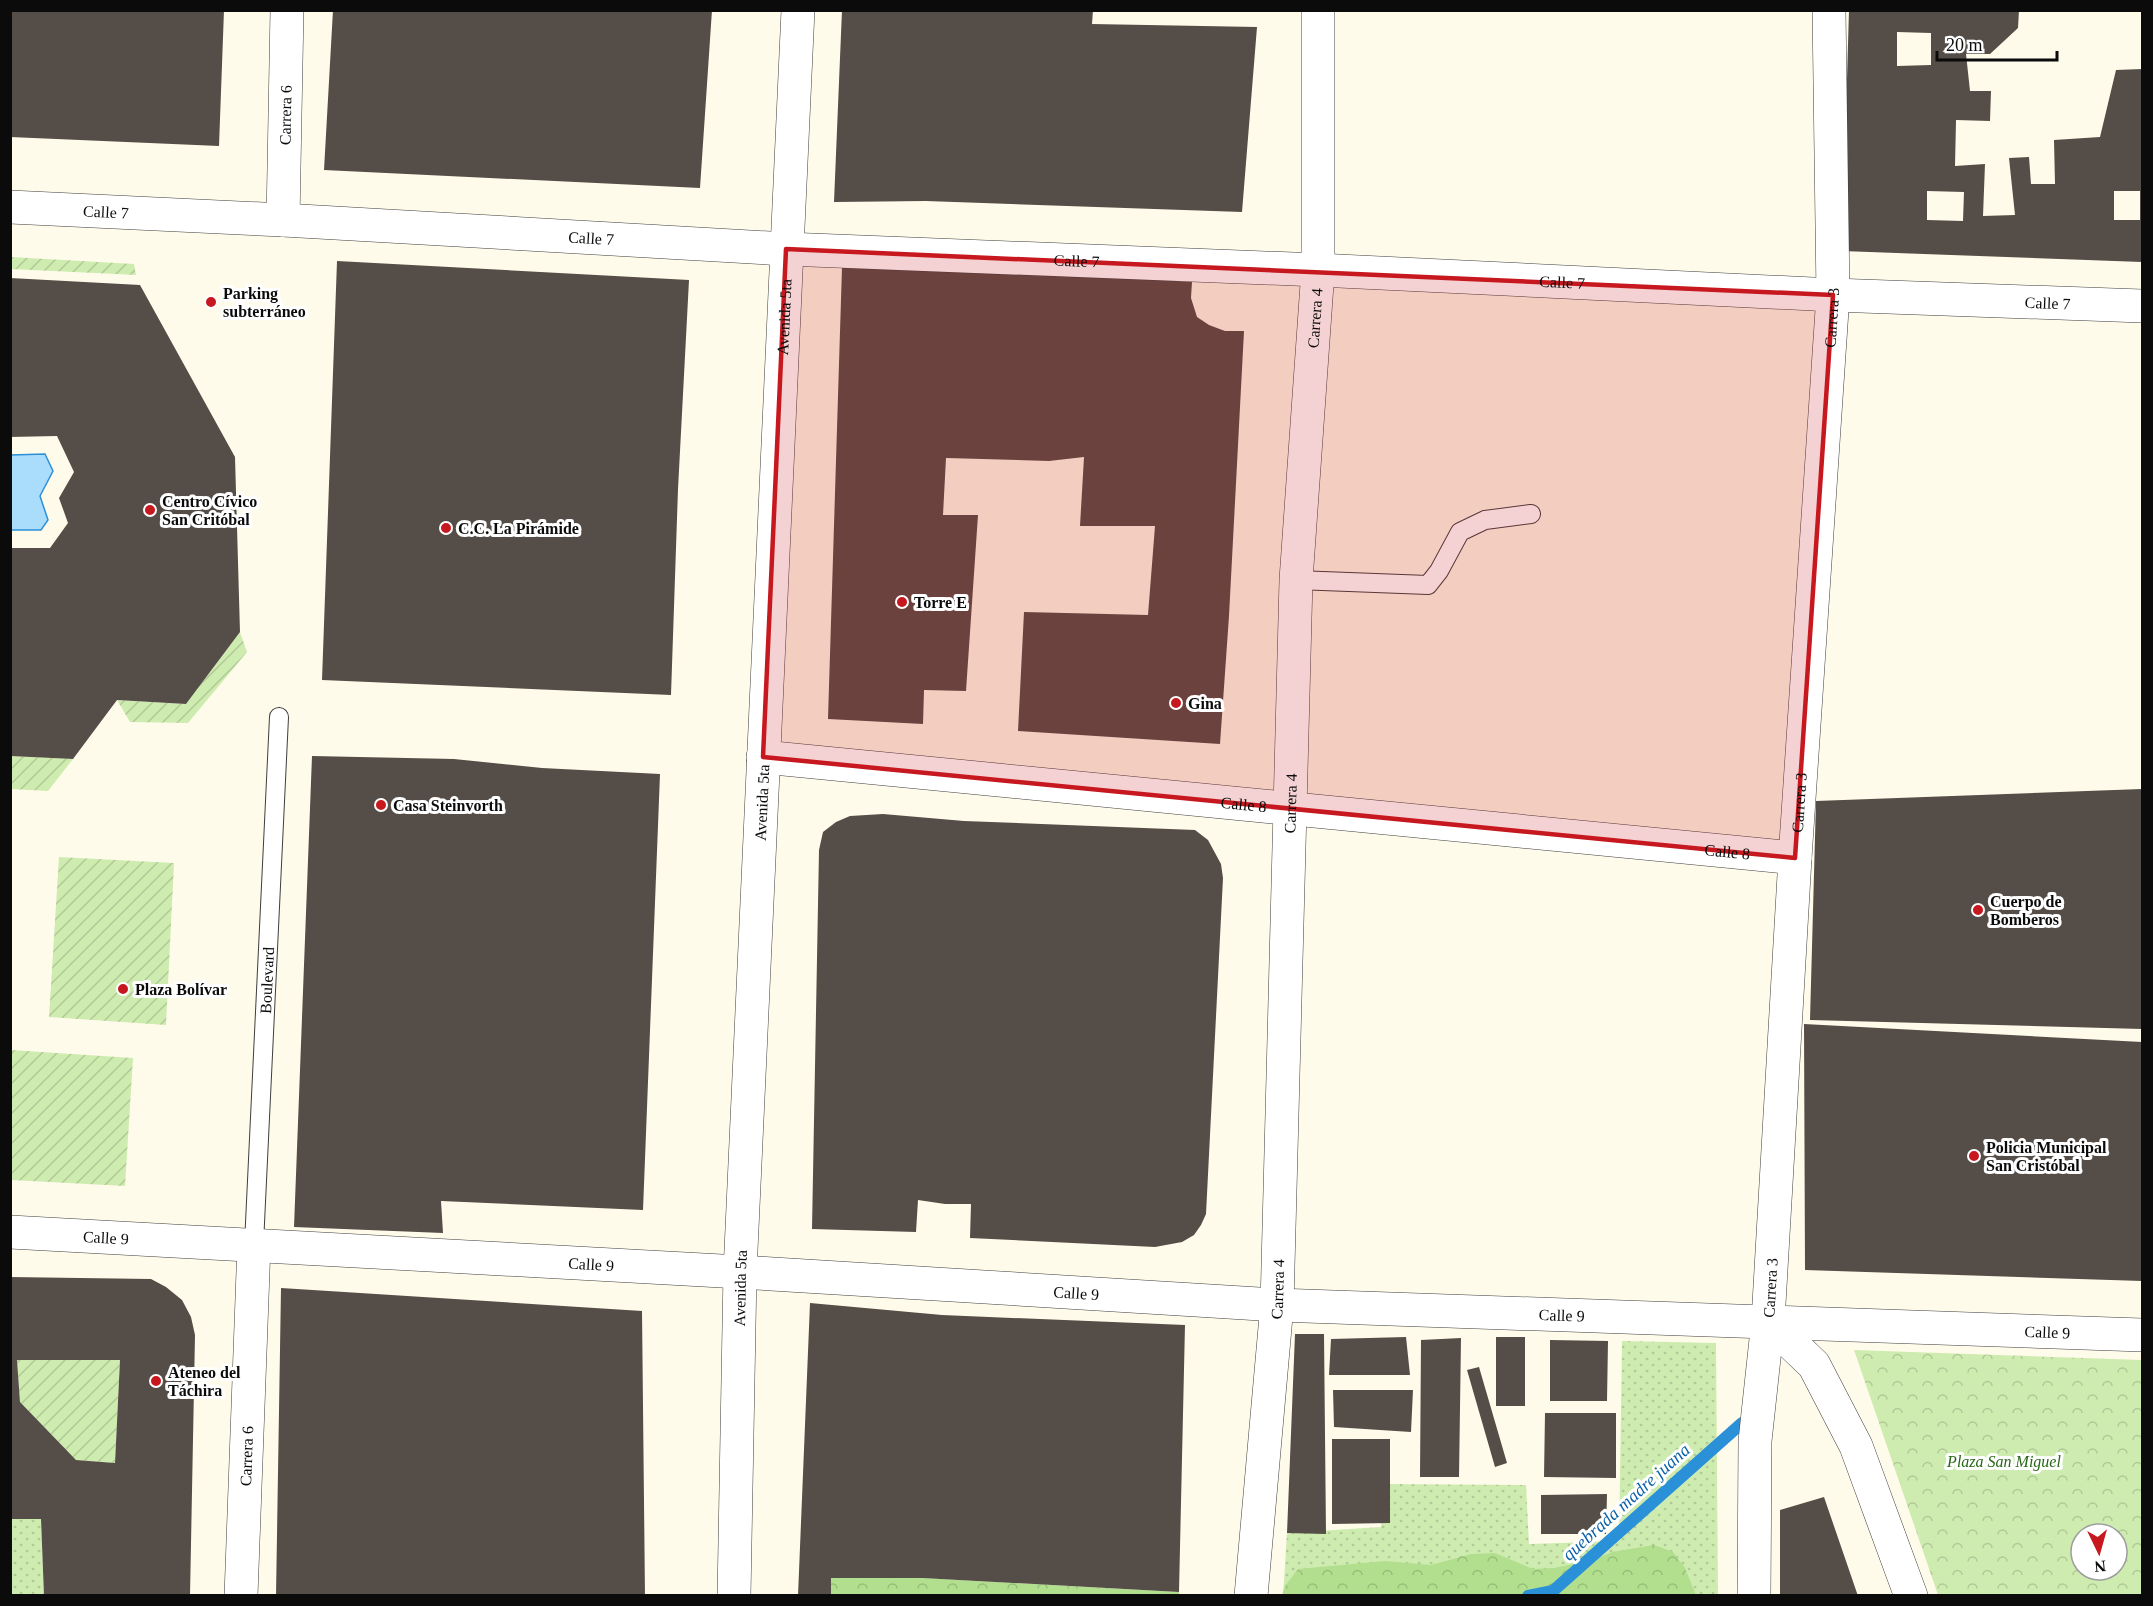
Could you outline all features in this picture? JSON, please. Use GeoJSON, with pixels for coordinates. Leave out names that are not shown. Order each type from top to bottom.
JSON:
{"type":"FeatureCollection","features":[{"type":"Feature","properties":{"kind":"street","name":"Carrera 6"},"geometry":{"type":"LineString","coordinates":[[284,220],[287,10]]}},
{"type":"Feature","properties":{"kind":"street","name":"Avenida 5ta"},"geometry":{"type":"LineString","coordinates":[[734,1596],[740,1272],[798,10]]}},
{"type":"Feature","properties":{"kind":"street","name":"Carrera 4"},"geometry":{"type":"LineString","coordinates":[[1251,1596],[1277,1305],[1296,580],[1318,270],[1318,10]]}},
{"type":"Feature","properties":{"kind":"street","name":"Carrera 3"},"geometry":{"type":"LineString","coordinates":[[1754,1596],[1755,1441],[1768,1321],[1795,858],[1833,295],[1829,10]]}},
{"type":"Feature","properties":{"kind":"street","name":"Calle 7"},"geometry":{"type":"LineString","coordinates":[[10,207],[284,220],[786,249],[1318,270],[1833,295],[2142,306]]}},
{"type":"Feature","properties":{"kind":"street","name":"Calle 8"},"geometry":{"type":"LineString","coordinates":[[763,757],[1795,858]]}},
{"type":"Feature","properties":{"kind":"street","name":"Calle 9"},"geometry":{"type":"LineString","coordinates":[[10,1232],[740,1272],[1277,1305],[2142,1335]]}},
{"type":"Feature","properties":{"kind":"street","name":"Carrera 6"},"geometry":{"type":"LineString","coordinates":[[241,1596],[254,1244]]}},
{"type":"Feature","properties":{"kind":"street"},"geometry":{"type":"LineString","coordinates":[[1768,1321],[1814,1365],[1856,1446],[1911,1596]]}},
{"type":"Feature","properties":{"kind":"lane"},"geometry":{"type":"LineString","coordinates":[[1296,580],[1428,585],[1439,571],[1460,532],[1485,520],[1531,514]]}},
{"type":"Feature","properties":{"kind":"lane","name":"Boulevard"},"geometry":{"type":"LineString","coordinates":[[254,1244],[279,717]]}},
{"type":"Feature","properties":{"kind":"highlighted area"},"geometry":{"type":"Polygon","coordinates":[[[786,249],[1833,295],[1795,858],[763,757],[786,249]]]}},
{"type":"Feature","properties":{"kind":"green space"},"geometry":{"type":"Polygon","coordinates":[[[11,257],[134,264],[136,275],[11,269],[11,257]]]}},
{"type":"Feature","properties":{"kind":"green space"},"geometry":{"type":"Polygon","coordinates":[[[240,632],[247,652],[188,723],[130,722],[117,700],[186,704],[240,632]]]}},
{"type":"Feature","properties":{"kind":"green space"},"geometry":{"type":"Polygon","coordinates":[[[10,756],[73,759],[48,791],[11,789],[10,756]]]}},
{"type":"Feature","properties":{"kind":"green space"},"geometry":{"type":"Polygon","coordinates":[[[59,857],[174,863],[166,1025],[49,1017],[59,857]]]}},
{"type":"Feature","properties":{"kind":"green space"},"geometry":{"type":"Polygon","coordinates":[[[11,1050],[133,1058],[125,1186],[11,1180],[11,1050]]]}},
{"type":"Feature","properties":{"kind":"green space"},"geometry":{"type":"Polygon","coordinates":[[[1622,1341],[1716,1343],[1718,1595],[1283,1596],[1287,1533],[1381,1527],[1383,1484],[1526,1485],[1529,1544],[1619,1541],[1622,1341]]]}},
{"type":"Feature","properties":{"kind":"green space","name":"Plaza San Miguel"},"geometry":{"type":"Polygon","coordinates":[[[1854,1350],[2142,1360],[2142,1595],[1938,1595],[1854,1350]]]}},
{"type":"Feature","properties":{"kind":"green space"},"geometry":{"type":"Polygon","coordinates":[[[17,1360],[120,1360],[115,1463],[76,1460],[20,1402],[17,1360]]]}},
{"type":"Feature","properties":{"kind":"green space"},"geometry":{"type":"Polygon","coordinates":[[[11,1519],[41,1519],[44,1595],[11,1596],[11,1519]]]}},
{"type":"Feature","properties":{"kind":"green space"},"geometry":{"type":"Polygon","coordinates":[[[1654,1545],[1673,1552],[1685,1568],[1696,1595],[1282,1595],[1285,1586],[1298,1569],[1385,1561],[1431,1565],[1471,1554],[1495,1553],[1533,1569],[1554,1568],[1593,1560],[1612,1552],[1654,1545]]]}},
{"type":"Feature","properties":{"kind":"green space"},"geometry":{"type":"Polygon","coordinates":[[[831,1578],[922,1578],[1179,1592],[1179,1596],[831,1596],[831,1578]]]}},
{"type":"Feature","properties":{"kind":"water"},"geometry":{"type":"Polygon","coordinates":[[[45,454],[53,471],[40,496],[48,520],[41,530],[11,530],[11,455],[45,454]]]}},
{"type":"Feature","properties":{"kind":"building"},"geometry":{"type":"Polygon","coordinates":[[[10,10],[224,10],[219,146],[10,137],[10,10]]]}},
{"type":"Feature","properties":{"kind":"building"},"geometry":{"type":"Polygon","coordinates":[[[333,10],[712,10],[700,188],[324,170],[333,10]]]}},
{"type":"Feature","properties":{"kind":"building"},"geometry":{"type":"Polygon","coordinates":[[[842,10],[1093,10],[1092,24],[1257,27],[1242,212],[926,201],[834,202],[842,10]]]}},
{"type":"Feature","properties":{"kind":"building"},"geometry":{"type":"Polygon","coordinates":[[[1849,10],[1891,10],[1891,12],[2019,10],[2018,28],[1990,54],[1966,54],[1970,91],[1991,91],[1990,121],[1956,120],[1955,166],[1985,164],[1983,216],[2015,215],[2009,158],[2029,157],[2031,184],[2055,184],[2054,140],[2100,137],[2116,70],[2142,69],[2142,262],[1842,251],[1849,10]],[[1897,32],[1897,66],[1931,65],[1931,33],[1897,32]],[[1927,191],[1927,220],[1963,221],[1964,192],[1927,191]],[[2114,191],[2114,220],[2140,220],[2140,191],[2114,191]]]}},
{"type":"Feature","properties":{"kind":"building"},"geometry":{"type":"Polygon","coordinates":[[[337,261],[689,280],[678,489],[671,695],[322,680],[337,261]]]}},
{"type":"Feature","properties":{"kind":"building"},"geometry":{"type":"Polygon","coordinates":[[[842,267],[1056,273],[1192,282],[1191,298],[1197,317],[1225,331],[1244,331],[1220,744],[1018,731],[1024,612],[1148,615],[1155,526],[1080,526],[1084,457],[1049,461],[946,458],[943,515],[978,515],[966,691],[924,690],[923,724],[828,719],[842,267]]]}},
{"type":"Feature","properties":{"kind":"building","name":"Centro Cívico San Critóbal"},"geometry":{"type":"Polygon","coordinates":[[[10,278],[140,285],[235,457],[240,632],[186,704],[117,700],[73,759],[10,756],[10,548],[50,548],[68,523],[59,498],[74,472],[57,436],[10,437],[10,278]]]}},
{"type":"Feature","properties":{"kind":"building"},"geometry":{"type":"Polygon","coordinates":[[[312,756],[454,759],[542,768],[660,774],[643,1210],[441,1201],[443,1233],[294,1227],[312,756]]]}},
{"type":"Feature","properties":{"kind":"building","name":"Cuerpo de Bomberos"},"geometry":{"type":"Polygon","coordinates":[[[2142,789],[2142,1029],[1810,1020],[1816,801],[2142,789]]]}},
{"type":"Feature","properties":{"kind":"building"},"geometry":{"type":"Polygon","coordinates":[[[883,814],[964,821],[1195,830],[1208,840],[1221,864],[1223,878],[1206,1214],[1194,1235],[1182,1242],[1155,1247],[970,1238],[971,1204],[945,1204],[918,1200],[916,1232],[812,1229],[819,850],[823,832],[836,822],[850,816],[883,814]]]}},
{"type":"Feature","properties":{"kind":"building","name":"Policia Municipal San Cristóbal"},"geometry":{"type":"Polygon","coordinates":[[[1804,1024],[2142,1042],[2142,1281],[1805,1270],[1804,1024]]]}},
{"type":"Feature","properties":{"kind":"building","name":"Ateneo del Táchira"},"geometry":{"type":"Polygon","coordinates":[[[10,1277],[151,1279],[166,1287],[182,1300],[191,1317],[195,1335],[190,1596],[44,1596],[41,1519],[10,1519],[10,1277]],[[17,1360],[20,1402],[76,1460],[115,1463],[120,1360],[17,1360]]]}},
{"type":"Feature","properties":{"kind":"building"},"geometry":{"type":"Polygon","coordinates":[[[281,1288],[642,1311],[645,1596],[276,1596],[281,1288]]]}},
{"type":"Feature","properties":{"kind":"building"},"geometry":{"type":"Polygon","coordinates":[[[810,1303],[942,1315],[1185,1325],[1179,1592],[922,1578],[831,1578],[831,1596],[798,1596],[810,1303]]]}},
{"type":"Feature","properties":{"kind":"building"},"geometry":{"type":"Polygon","coordinates":[[[1295,1334],[1324,1334],[1326,1534],[1287,1533],[1295,1334]]]}},
{"type":"Feature","properties":{"kind":"building"},"geometry":{"type":"Polygon","coordinates":[[[1406,1337],[1410,1375],[1329,1375],[1331,1339],[1406,1337]]]}},
{"type":"Feature","properties":{"kind":"building"},"geometry":{"type":"Polygon","coordinates":[[[1496,1337],[1525,1337],[1525,1406],[1496,1406],[1496,1337]]]}},
{"type":"Feature","properties":{"kind":"building"},"geometry":{"type":"Polygon","coordinates":[[[1461,1338],[1459,1477],[1420,1477],[1421,1340],[1461,1338]]]}},
{"type":"Feature","properties":{"kind":"building"},"geometry":{"type":"Polygon","coordinates":[[[1550,1340],[1608,1341],[1607,1401],[1550,1401],[1550,1340]]]}},
{"type":"Feature","properties":{"kind":"building"},"geometry":{"type":"Polygon","coordinates":[[[1479,1367],[1507,1463],[1495,1467],[1467,1370],[1479,1367]]]}},
{"type":"Feature","properties":{"kind":"building"},"geometry":{"type":"Polygon","coordinates":[[[1333,1390],[1413,1390],[1411,1432],[1334,1427],[1333,1390]]]}},
{"type":"Feature","properties":{"kind":"building"},"geometry":{"type":"Polygon","coordinates":[[[1545,1413],[1616,1413],[1616,1478],[1544,1477],[1545,1413]]]}},
{"type":"Feature","properties":{"kind":"building"},"geometry":{"type":"Polygon","coordinates":[[[1332,1439],[1390,1439],[1390,1523],[1332,1524],[1332,1439]]]}},
{"type":"Feature","properties":{"kind":"building"},"geometry":{"type":"Polygon","coordinates":[[[1607,1494],[1606,1534],[1541,1534],[1541,1495],[1607,1494]]]}},
{"type":"Feature","properties":{"kind":"building"},"geometry":{"type":"Polygon","coordinates":[[[1824,1497],[1858,1596],[1780,1596],[1780,1510],[1824,1497]]]}},
{"type":"Feature","properties":{"kind":"waterway","name":"quebrada madre juana"},"geometry":{"type":"LineString","coordinates":[[1528,1596],[1553,1591],[1742,1423]]}},
{"type":"Feature","properties":{"kind":"place","name":"Parking subterráneo"},"geometry":{"type":"Point","coordinates":[211,302]}},
{"type":"Feature","properties":{"kind":"place","name":"Centro Cívico San Critóbal"},"geometry":{"type":"Point","coordinates":[150,510]}},
{"type":"Feature","properties":{"kind":"place","name":"C.C. La Pirámide"},"geometry":{"type":"Point","coordinates":[446,528]}},
{"type":"Feature","properties":{"kind":"place","name":"Torre E"},"geometry":{"type":"Point","coordinates":[902,602]}},
{"type":"Feature","properties":{"kind":"place","name":"Gina"},"geometry":{"type":"Point","coordinates":[1176,703]}},
{"type":"Feature","properties":{"kind":"place","name":"Casa Steinvorth"},"geometry":{"type":"Point","coordinates":[381,805]}},
{"type":"Feature","properties":{"kind":"place","name":"Cuerpo de Bomberos"},"geometry":{"type":"Point","coordinates":[1978,910]}},
{"type":"Feature","properties":{"kind":"place","name":"Plaza Bolívar"},"geometry":{"type":"Point","coordinates":[123,989]}},
{"type":"Feature","properties":{"kind":"place","name":"Policia Municipal San Cristóbal"},"geometry":{"type":"Point","coordinates":[1974,1156]}},
{"type":"Feature","properties":{"kind":"place","name":"Ateneo del Táchira"},"geometry":{"type":"Point","coordinates":[156,1381]}}]}
